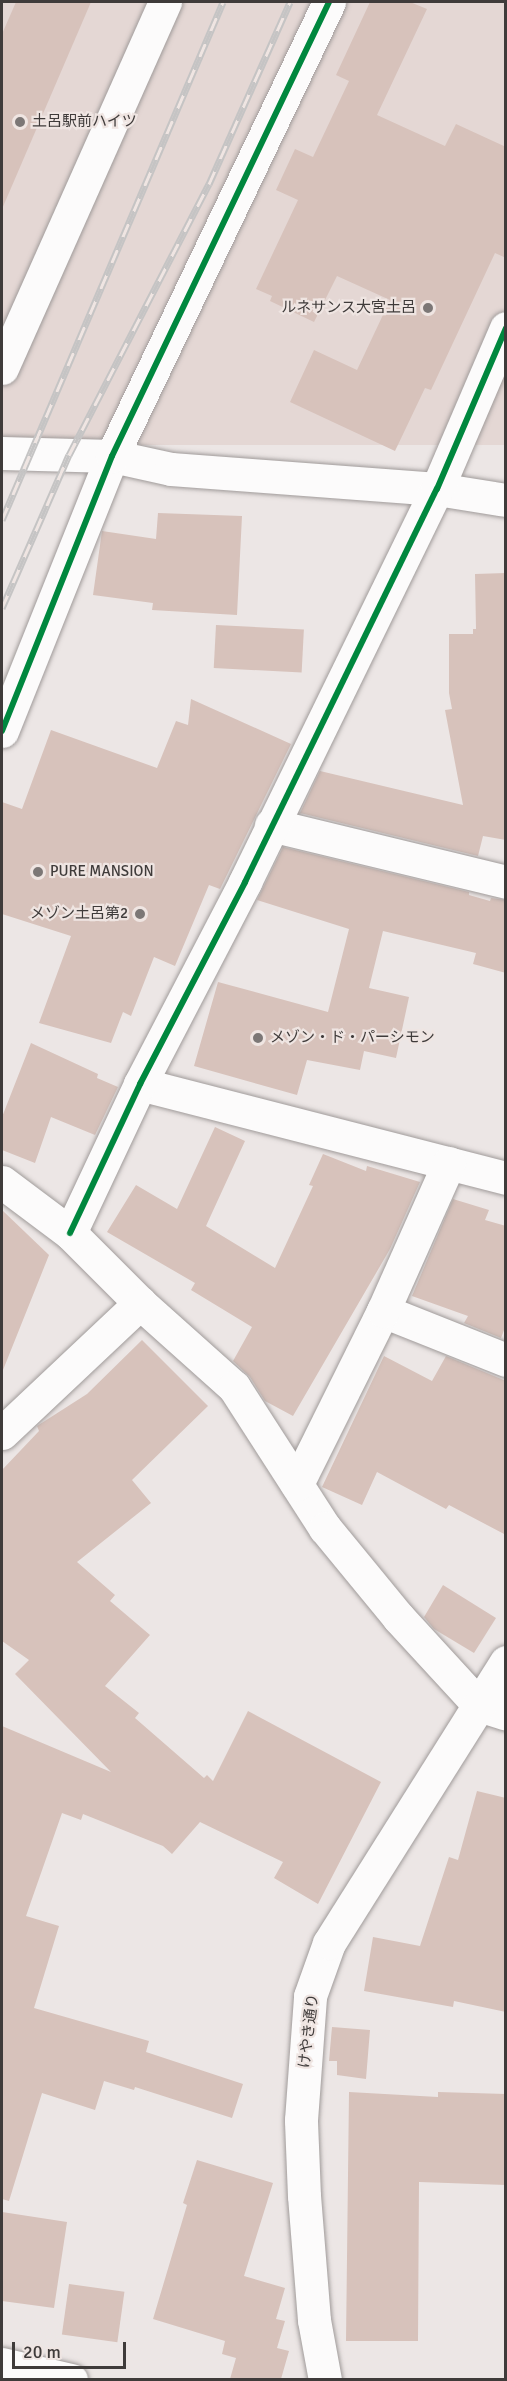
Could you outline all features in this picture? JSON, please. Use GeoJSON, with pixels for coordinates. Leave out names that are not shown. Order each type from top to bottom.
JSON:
{"type":"FeatureCollection","features":[{"type":"Feature","properties":{"kind":"street"},"geometry":{"type":"LineString","coordinates":[[2,368],[165,2]]}},
{"type":"Feature","properties":{"kind":"street"},"geometry":{"type":"LineString","coordinates":[[2,731],[112,456],[329,2]]}},
{"type":"Feature","properties":{"kind":"street"},"geometry":{"type":"LineString","coordinates":[[70,1233],[140,1084],[245,882],[437,489],[506,328]]}},
{"type":"Feature","properties":{"kind":"street"},"geometry":{"type":"LineString","coordinates":[[2,453],[112,456],[171,469],[437,489],[506,500]]}},
{"type":"Feature","properties":{"kind":"street"},"geometry":{"type":"LineString","coordinates":[[271,825],[506,882]]}},
{"type":"Feature","properties":{"kind":"street"},"geometry":{"type":"LineString","coordinates":[[140,1084],[506,1178]]}},
{"type":"Feature","properties":{"kind":"street"},"geometry":{"type":"LineString","coordinates":[[297,1484],[383,1311],[449,1162]]}},
{"type":"Feature","properties":{"kind":"street"},"geometry":{"type":"LineString","coordinates":[[2,1182],[70,1233],[140,1303],[234,1387],[325,1528],[398,1617],[492,1710]]}},
{"type":"Feature","properties":{"kind":"street"},"geometry":{"type":"LineString","coordinates":[[2,1433],[140,1303]]}},
{"type":"Feature","properties":{"kind":"street"},"geometry":{"type":"LineString","coordinates":[[383,1311],[506,1360]]}},
{"type":"Feature","properties":{"kind":"street","name":"けやき通り"},"geometry":{"type":"LineString","coordinates":[[325,2379],[314,2320],[304,2196],[301,2120],[310,1996],[329,1943],[492,1710],[506,1662]]}},
{"type":"Feature","properties":{"kind":"street"},"geometry":{"type":"LineString","coordinates":[[2,2364],[71,2379]]}},
{"type":"Feature","properties":{"kind":"shaded area"},"geometry":{"type":"Polygon","coordinates":[[[2,2],[505,2],[505,445],[2,445],[2,2]]]}},
{"type":"Feature","properties":{"kind":"building","name":"土呂駅前ハイツ"},"geometry":{"type":"Polygon","coordinates":[[[16,2],[91,2],[2,209],[2,34],[16,2]]]}},
{"type":"Feature","properties":{"kind":"building"},"geometry":{"type":"Polygon","coordinates":[[[370,2],[410,2],[427,9],[377,115],[445,146],[456,124],[506,147],[506,258],[495,253],[431,390],[425,388],[395,451],[290,402],[314,350],[357,370],[390,300],[337,276],[314,322],[270,301],[272,296],[256,289],[298,200],[276,190],[295,149],[313,157],[349,81],[336,75],[370,2]]]}},
{"type":"Feature","properties":{"kind":"building"},"geometry":{"type":"Polygon","coordinates":[[[158,513],[242,516],[237,615],[152,610],[153,603],[93,595],[102,531],[156,539],[158,513]]]}},
{"type":"Feature","properties":{"kind":"building"},"geometry":{"type":"Polygon","coordinates":[[[506,573],[506,840],[483,836],[478,856],[300,813],[320,771],[463,805],[445,710],[452,709],[449,693],[449,634],[473,634],[473,629],[476,629],[475,574],[506,573]]]}},
{"type":"Feature","properties":{"kind":"building"},"geometry":{"type":"Polygon","coordinates":[[[216,625],[304,630],[302,673],[214,668],[216,625]]]}},
{"type":"Feature","properties":{"kind":"building"},"geometry":{"type":"Polygon","coordinates":[[[191,699],[291,744],[220,889],[209,885],[175,966],[154,957],[131,1016],[123,1012],[111,1043],[39,1023],[71,936],[2,914],[2,802],[22,809],[51,730],[157,768],[176,721],[188,725],[191,699]]]}},
{"type":"Feature","properties":{"kind":"building"},"geometry":{"type":"Polygon","coordinates":[[[283,847],[469,892],[469,895],[490,901],[491,898],[506,900],[506,973],[473,964],[476,953],[383,931],[369,988],[409,997],[396,1058],[364,1051],[360,1070],[307,1060],[297,1095],[194,1066],[218,982],[328,1012],[349,929],[257,900],[283,847]]]}},
{"type":"Feature","properties":{"kind":"building"},"geometry":{"type":"Polygon","coordinates":[[[31,1043],[98,1074],[97,1078],[118,1087],[95,1135],[51,1117],[35,1163],[2,1150],[2,1117],[31,1043]]]}},
{"type":"Feature","properties":{"kind":"building"},"geometry":{"type":"Polygon","coordinates":[[[215,1127],[245,1141],[206,1226],[275,1268],[313,1186],[309,1185],[323,1154],[366,1171],[367,1166],[420,1182],[390,1249],[293,1416],[265,1401],[250,1377],[233,1361],[252,1327],[191,1290],[195,1283],[107,1232],[136,1185],[177,1209],[215,1127]]]}},
{"type":"Feature","properties":{"kind":"building"},"geometry":{"type":"Polygon","coordinates":[[[453,1199],[489,1210],[485,1220],[506,1226],[506,1325],[501,1338],[464,1323],[468,1316],[412,1296],[453,1199]]]}},
{"type":"Feature","properties":{"kind":"building"},"geometry":{"type":"Polygon","coordinates":[[[2,1210],[49,1255],[3,1370],[2,1369],[2,1210]]]}},
{"type":"Feature","properties":{"kind":"building"},"geometry":{"type":"Polygon","coordinates":[[[142,1340],[208,1406],[132,1480],[151,1503],[77,1562],[115,1595],[110,1601],[150,1635],[105,1686],[139,1713],[135,1718],[204,1778],[207,1775],[213,1781],[248,1711],[381,1782],[318,1904],[274,1878],[283,1862],[200,1822],[172,1854],[163,1846],[83,1814],[81,1820],[62,1813],[26,1916],[59,1926],[34,2008],[149,2041],[146,2052],[243,2084],[232,2118],[135,2087],[134,2090],[104,2081],[95,2110],[42,2093],[9,2201],[2,2199],[2,1726],[111,1772],[15,1674],[29,1660],[2,1641],[2,1470],[39,1431],[37,1426],[87,1394],[142,1340]]]}},
{"type":"Feature","properties":{"kind":"building"},"geometry":{"type":"Polygon","coordinates":[[[384,1356],[432,1381],[446,1356],[506,1381],[506,1535],[449,1505],[446,1509],[377,1472],[362,1505],[322,1487],[384,1356]]]}},
{"type":"Feature","properties":{"kind":"building"},"geometry":{"type":"Polygon","coordinates":[[[443,1585],[496,1618],[474,1653],[434,1629],[424,1617],[443,1585]]]}},
{"type":"Feature","properties":{"kind":"building"},"geometry":{"type":"Polygon","coordinates":[[[477,1791],[506,1798],[506,2012],[454,2001],[453,2007],[364,1991],[373,1937],[420,1946],[449,1857],[458,1860],[477,1791]]]}},
{"type":"Feature","properties":{"kind":"building"},"geometry":{"type":"Polygon","coordinates":[[[332,2027],[370,2030],[366,2079],[337,2075],[337,2061],[329,2061],[332,2027]]]}},
{"type":"Feature","properties":{"kind":"building"},"geometry":{"type":"Polygon","coordinates":[[[349,2092],[438,2097],[438,2092],[506,2094],[506,2185],[419,2182],[418,2341],[346,2341],[349,2092]]]}},
{"type":"Feature","properties":{"kind":"building"},"geometry":{"type":"Polygon","coordinates":[[[197,2160],[273,2183],[244,2276],[285,2288],[276,2319],[285,2321],[277,2348],[289,2351],[281,2379],[230,2379],[236,2358],[222,2354],[225,2341],[153,2319],[187,2205],[183,2203],[197,2160]]]}},
{"type":"Feature","properties":{"kind":"building"},"geometry":{"type":"Polygon","coordinates":[[[2,2212],[67,2222],[54,2308],[2,2301],[2,2212]]]}},
{"type":"Feature","properties":{"kind":"building"},"geometry":{"type":"Polygon","coordinates":[[[69,2284],[124,2292],[117,2342],[62,2335],[69,2284]]]}},
{"type":"Feature","properties":{"kind":"railway"},"geometry":{"type":"LineString","coordinates":[[2,520],[223,2]]}},
{"type":"Feature","properties":{"kind":"railway"},"geometry":{"type":"LineString","coordinates":[[2,608],[69,455],[209,184],[290,2]]}},
{"type":"Feature","properties":{"kind":"cycle path"},"geometry":{"type":"LineString","coordinates":[[2,731],[112,456],[329,2]]}},
{"type":"Feature","properties":{"kind":"cycle path"},"geometry":{"type":"LineString","coordinates":[[70,1233],[140,1084],[245,882],[437,489],[506,328]]}},
{"type":"Feature","properties":{"kind":"place","name":"土呂駅前ハイツ"},"geometry":{"type":"Point","coordinates":[20,122]}},
{"type":"Feature","properties":{"kind":"place","name":"ルネサンス大宮土呂"},"geometry":{"type":"Point","coordinates":[428,308]}},
{"type":"Feature","properties":{"kind":"place","name":"PURE MANSION"},"geometry":{"type":"Point","coordinates":[38,872]}},
{"type":"Feature","properties":{"kind":"place","name":"メゾン土呂第2"},"geometry":{"type":"Point","coordinates":[140,914]}},
{"type":"Feature","properties":{"kind":"place","name":"メゾン・ド・パーシモン"},"geometry":{"type":"Point","coordinates":[258,1038]}}]}
